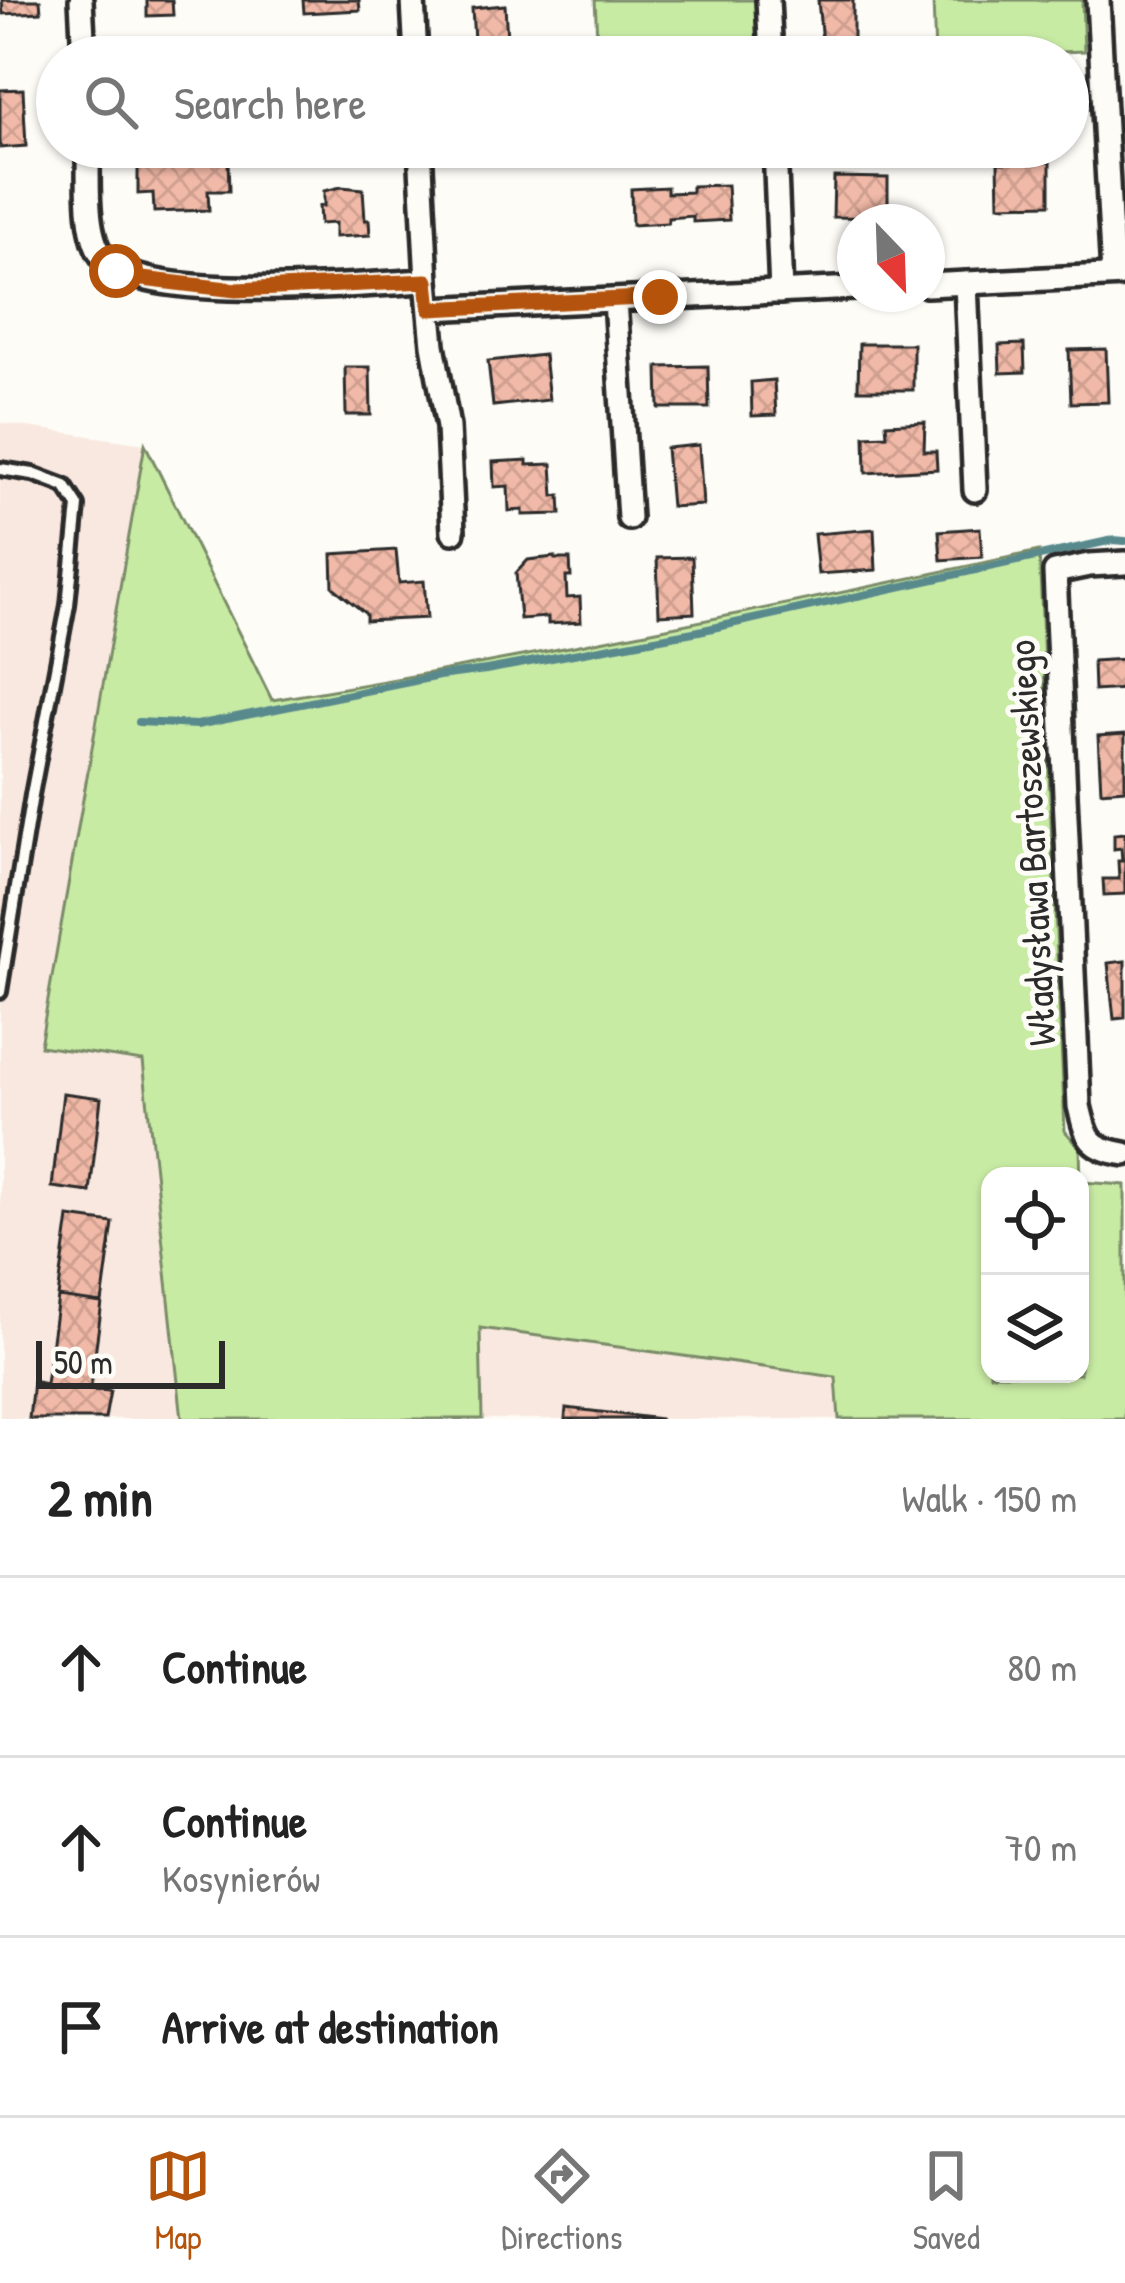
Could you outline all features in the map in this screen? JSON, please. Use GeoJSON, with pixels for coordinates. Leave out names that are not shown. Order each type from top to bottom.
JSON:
{"type":"FeatureCollection","features":[{"type":"Feature","properties":{"kind":"street"},"geometry":{"type":"LineString","coordinates":[[81,0],[83,36]]}},
{"type":"Feature","properties":{"kind":"street"},"geometry":{"type":"LineString","coordinates":[[413,0],[415,36]]}},
{"type":"Feature","properties":{"kind":"street"},"geometry":{"type":"LineString","coordinates":[[768,0],[769,36]]}},
{"type":"Feature","properties":{"kind":"street"},"geometry":{"type":"LineString","coordinates":[[945,284],[1119,275],[1098,0]]}},
{"type":"Feature","properties":{"kind":"street"},"geometry":{"type":"LineString","coordinates":[[89,168],[94,241],[116,271],[134,278],[236,290],[427,281]]}},
{"type":"Feature","properties":{"kind":"street"},"geometry":{"type":"LineString","coordinates":[[421,168],[433,345],[448,428],[453,532]]}},
{"type":"Feature","properties":{"kind":"street"},"geometry":{"type":"LineString","coordinates":[[776,168],[781,292]]}},
{"type":"Feature","properties":{"kind":"street"},"geometry":{"type":"LineString","coordinates":[[966,283],[975,490]]}},
{"type":"Feature","properties":{"kind":"street"},"geometry":{"type":"LineString","coordinates":[[430,309],[837,289]]}},
{"type":"Feature","properties":{"kind":"street"},"geometry":{"type":"LineString","coordinates":[[615,301],[629,518]]}},
{"type":"Feature","properties":{"kind":"street","name":"Władysława Bartoszewskiego"},"geometry":{"type":"LineString","coordinates":[[1125,562],[1055,572],[1079,1106],[1086,1136],[1104,1150],[1125,1154]]}},
{"type":"Feature","properties":{"kind":"lane"},"geometry":{"type":"LineString","coordinates":[[0,469],[65,486],[78,506],[68,605],[0,992]]}},
{"type":"Feature","properties":{"kind":"shaded area"},"geometry":{"type":"Polygon","coordinates":[[[0,423],[145,444],[40,1045],[143,1060],[182,1419],[0,1419],[0,423]]]}},
{"type":"Feature","properties":{"kind":"shaded area"},"geometry":{"type":"Polygon","coordinates":[[[479,1328],[837,1377],[839,1419],[482,1419],[479,1328]]]}},
{"type":"Feature","properties":{"kind":"green space"},"geometry":{"type":"Polygon","coordinates":[[[595,0],[758,0],[760,36],[597,36],[595,0]]]}},
{"type":"Feature","properties":{"kind":"green space"},"geometry":{"type":"Polygon","coordinates":[[[933,0],[1082,0],[1083,36],[934,36],[933,0]]]}},
{"type":"Feature","properties":{"kind":"green space"},"geometry":{"type":"Polygon","coordinates":[[[145,444],[272,700],[561,649],[1039,551],[1065,1131],[1080,1148],[1081,1167],[981,1167],[981,1383],[1089,1383],[1089,1183],[1125,1185],[1125,1419],[839,1419],[836,1377],[480,1328],[482,1419],[182,1419],[143,1061],[40,1046],[145,444]]]}},
{"type":"Feature","properties":{"kind":"building"},"geometry":{"type":"Polygon","coordinates":[[[2,0],[40,0],[41,12],[3,14],[2,0]]]}},
{"type":"Feature","properties":{"kind":"building"},"geometry":{"type":"Polygon","coordinates":[[[147,0],[172,0],[173,15],[147,16],[147,0]]]}},
{"type":"Feature","properties":{"kind":"building"},"geometry":{"type":"Polygon","coordinates":[[[303,0],[359,0],[360,10],[304,13],[303,0]]]}},
{"type":"Feature","properties":{"kind":"building"},"geometry":{"type":"Polygon","coordinates":[[[818,0],[853,0],[853,36],[821,36],[818,0]]]}},
{"type":"Feature","properties":{"kind":"building"},"geometry":{"type":"Polygon","coordinates":[[[505,5],[507,36],[474,36],[472,8],[505,5]]]}},
{"type":"Feature","properties":{"kind":"building"},"geometry":{"type":"Polygon","coordinates":[[[23,89],[26,146],[0,148],[0,90],[23,89]]]}},
{"type":"Feature","properties":{"kind":"building"},"geometry":{"type":"Polygon","coordinates":[[[138,168],[228,168],[229,191],[208,191],[209,210],[154,212],[153,193],[138,194],[138,168]]]}},
{"type":"Feature","properties":{"kind":"building"},"geometry":{"type":"Polygon","coordinates":[[[998,168],[1050,168],[1050,204],[999,205],[998,168]]]}},
{"type":"Feature","properties":{"kind":"building"},"geometry":{"type":"Polygon","coordinates":[[[834,177],[888,178],[888,204],[837,204],[837,217],[833,217],[834,177]]]}},
{"type":"Feature","properties":{"kind":"building"},"geometry":{"type":"Polygon","coordinates":[[[727,185],[729,220],[693,222],[693,216],[632,225],[631,189],[667,187],[667,193],[692,192],[692,186],[727,185]]]}},
{"type":"Feature","properties":{"kind":"building"},"geometry":{"type":"Polygon","coordinates":[[[363,189],[370,235],[335,237],[335,223],[320,224],[324,191],[363,189]]]}},
{"type":"Feature","properties":{"kind":"building"},"geometry":{"type":"Polygon","coordinates":[[[859,344],[913,344],[913,390],[858,390],[859,344]]]}},
{"type":"Feature","properties":{"kind":"building"},"geometry":{"type":"Polygon","coordinates":[[[1024,344],[1025,372],[1000,373],[999,345],[1024,344]]]}},
{"type":"Feature","properties":{"kind":"building"},"geometry":{"type":"Polygon","coordinates":[[[1106,349],[1108,402],[1071,403],[1069,350],[1106,349]]]}},
{"type":"Feature","properties":{"kind":"building"},"geometry":{"type":"Polygon","coordinates":[[[544,355],[549,400],[493,406],[488,361],[544,355]]]}},
{"type":"Feature","properties":{"kind":"building"},"geometry":{"type":"Polygon","coordinates":[[[708,366],[709,408],[659,408],[658,367],[708,366]]]}},
{"type":"Feature","properties":{"kind":"building"},"geometry":{"type":"Polygon","coordinates":[[[345,367],[370,367],[371,415],[346,415],[345,367]]]}},
{"type":"Feature","properties":{"kind":"building"},"geometry":{"type":"Polygon","coordinates":[[[774,380],[776,415],[752,416],[751,382],[774,380]]]}},
{"type":"Feature","properties":{"kind":"building"},"geometry":{"type":"Polygon","coordinates":[[[925,422],[924,451],[936,451],[937,469],[866,473],[865,436],[887,435],[886,424],[925,422]]]}},
{"type":"Feature","properties":{"kind":"building"},"geometry":{"type":"Polygon","coordinates":[[[699,445],[703,505],[671,507],[666,448],[699,445]]]}},
{"type":"Feature","properties":{"kind":"building"},"geometry":{"type":"Polygon","coordinates":[[[527,460],[527,465],[552,464],[554,496],[560,495],[561,514],[509,511],[508,486],[494,487],[493,462],[527,460]]]}},
{"type":"Feature","properties":{"kind":"building"},"geometry":{"type":"Polygon","coordinates":[[[980,528],[982,557],[941,560],[939,531],[980,528]]]}},
{"type":"Feature","properties":{"kind":"building"},"geometry":{"type":"Polygon","coordinates":[[[874,529],[876,570],[818,574],[814,534],[874,529]]]}},
{"type":"Feature","properties":{"kind":"building"},"geometry":{"type":"Polygon","coordinates":[[[396,550],[399,583],[424,581],[427,618],[366,621],[366,614],[333,587],[332,554],[396,550]]]}},
{"type":"Feature","properties":{"kind":"building"},"geometry":{"type":"Polygon","coordinates":[[[692,557],[694,613],[659,615],[657,558],[692,557]]]}},
{"type":"Feature","properties":{"kind":"building"},"geometry":{"type":"Polygon","coordinates":[[[570,559],[567,598],[580,597],[581,622],[548,624],[548,617],[520,619],[516,573],[528,560],[570,559]]]}},
{"type":"Feature","properties":{"kind":"building"},"geometry":{"type":"Polygon","coordinates":[[[1125,659],[1125,689],[1094,691],[1093,661],[1125,659]]]}},
{"type":"Feature","properties":{"kind":"building"},"geometry":{"type":"Polygon","coordinates":[[[1125,734],[1125,789],[1101,791],[1098,736],[1125,734]]]}},
{"type":"Feature","properties":{"kind":"building"},"geometry":{"type":"Polygon","coordinates":[[[1125,833],[1125,894],[1104,895],[1103,879],[1119,879],[1118,861],[1122,861],[1121,848],[1114,849],[1114,834],[1125,833]]]}},
{"type":"Feature","properties":{"kind":"building"},"geometry":{"type":"Polygon","coordinates":[[[1125,961],[1125,1018],[1114,1019],[1108,963],[1125,961]]]}},
{"type":"Feature","properties":{"kind":"building"},"geometry":{"type":"Polygon","coordinates":[[[63,1093],[101,1098],[90,1192],[52,1187],[63,1093]]]}},
{"type":"Feature","properties":{"kind":"building"},"geometry":{"type":"Polygon","coordinates":[[[69,1217],[113,1223],[102,1303],[58,1297],[69,1217]]]}},
{"type":"Feature","properties":{"kind":"building"},"geometry":{"type":"Polygon","coordinates":[[[58,1297],[102,1303],[90,1390],[110,1391],[105,1419],[29,1419],[33,1381],[46,1384],[58,1297]]]}},
{"type":"Feature","properties":{"kind":"building"},"geometry":{"type":"Polygon","coordinates":[[[566,1408],[661,1419],[565,1419],[566,1408]]]}},
{"type":"Feature","properties":{"kind":"waterway"},"geometry":{"type":"LineString","coordinates":[[139,722],[197,725],[439,676],[699,631],[1125,541]]}},
{"type":"Feature","properties":{"kind":"route"},"geometry":{"type":"LineString","coordinates":[[116,271],[134,278],[236,290],[427,281],[430,309],[660,297]]}}]}
